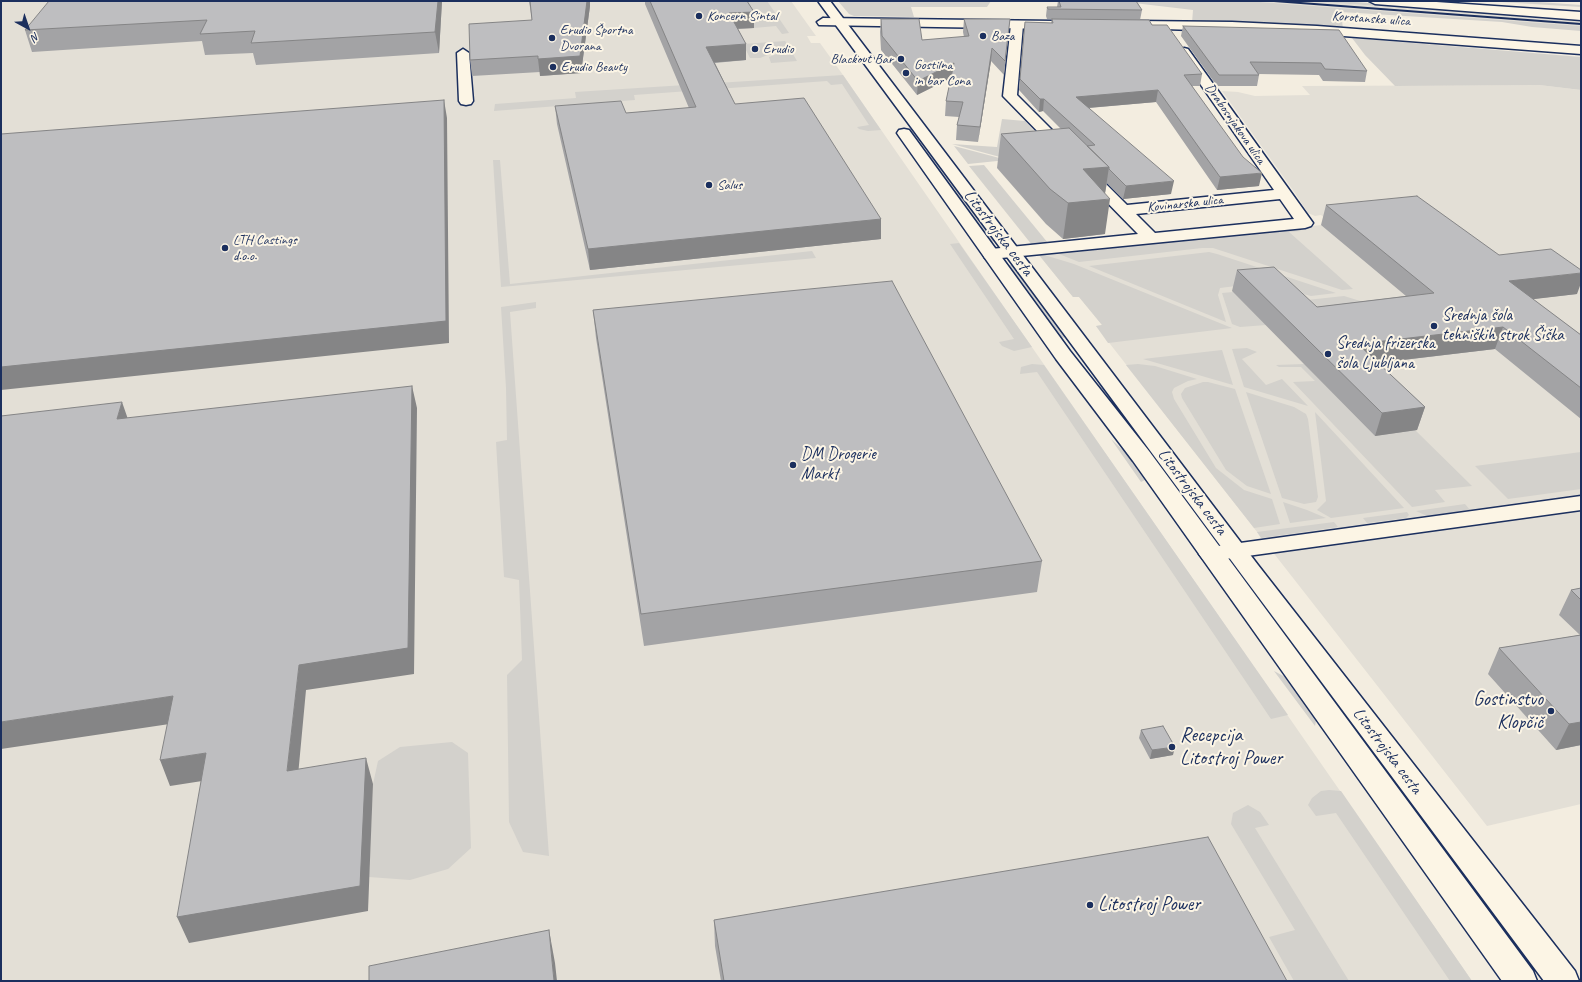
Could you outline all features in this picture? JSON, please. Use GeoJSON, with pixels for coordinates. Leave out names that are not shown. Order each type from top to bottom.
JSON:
{"type":"FeatureCollection","features":[{"type":"Feature","properties":{"kind":"street"},"geometry":{"type":"LineString","coordinates":[[1375,1],[1581,16]]}},
{"type":"Feature","properties":{"kind":"street"},"geometry":{"type":"LineString","coordinates":[[823,11],[840,22],[1064,25]]}},
{"type":"Feature","properties":{"kind":"street","name":"Litostrojska cesta"},"geometry":{"type":"LineString","coordinates":[[823,11],[991,254],[1063,355],[1141,456],[1223,552],[1563,981]]}},
{"type":"Feature","properties":{"kind":"street","name":"Litostrojska cesta"},"geometry":{"type":"LineString","coordinates":[[840,22],[1014,252],[1521,981]]}},
{"type":"Feature","properties":{"kind":"street"},"geometry":{"type":"LineString","coordinates":[[1017,24],[1010,96],[1124,210]]}},
{"type":"Feature","properties":{"kind":"street","name":"Korotanska ulica"},"geometry":{"type":"LineString","coordinates":[[1126,25],[1171,34],[1317,30],[1581,50]]}},
{"type":"Feature","properties":{"kind":"street","name":"Drabosnjakova ulica"},"geometry":{"type":"LineString","coordinates":[[1171,34],[1305,223]]}},
{"type":"Feature","properties":{"kind":"street"},"geometry":{"type":"LineString","coordinates":[[463,53],[466,101]]}},
{"type":"Feature","properties":{"kind":"street","name":"Kovinarska ulica"},"geometry":{"type":"LineString","coordinates":[[1124,210],[1284,194]]}},
{"type":"Feature","properties":{"kind":"street","name":"Kovinarska ulica"},"geometry":{"type":"LineString","coordinates":[[1124,210],[1151,238]]}},
{"type":"Feature","properties":{"kind":"street","name":"Kovinarska ulica"},"geometry":{"type":"LineString","coordinates":[[991,254],[1305,223]]}},
{"type":"Feature","properties":{"kind":"street"},"geometry":{"type":"LineString","coordinates":[[1223,552],[1581,503]]}},
{"type":"Feature","properties":{"kind":"shaded area"},"geometry":{"type":"Polygon","coordinates":[[[1,1],[791,1],[816,36],[807,36],[811,43],[820,43],[843,75],[1472,981],[1,981],[1,1]]]}},
{"type":"Feature","properties":{"kind":"shaded area"},"geometry":{"type":"Polygon","coordinates":[[[738,1],[767,1],[789,33],[782,34],[776,26],[754,28],[738,1]]]}},
{"type":"Feature","properties":{"kind":"shaded area"},"geometry":{"type":"Polygon","coordinates":[[[838,1],[991,1],[987,7],[911,7],[914,17],[854,16],[849,14],[838,1]]]}},
{"type":"Feature","properties":{"kind":"shaded area"},"geometry":{"type":"Polygon","coordinates":[[[1117,1],[1247,1],[1581,26],[1581,31],[1532,27],[1502,22],[1341,12],[1343,29],[1192,23],[1193,10],[1117,1]]]}},
{"type":"Feature","properties":{"kind":"shaded area"},"geometry":{"type":"Polygon","coordinates":[[[1247,1],[1310,1],[1581,21],[1581,26],[1247,1]]]}},
{"type":"Feature","properties":{"kind":"shaded area"},"geometry":{"type":"Polygon","coordinates":[[[1310,1],[1342,1],[1581,19],[1581,21],[1310,1]]]}},
{"type":"Feature","properties":{"kind":"shaded area"},"geometry":{"type":"Polygon","coordinates":[[[1485,1],[1525,1],[1581,5],[1581,7],[1485,1]]]}},
{"type":"Feature","properties":{"kind":"shaded area"},"geometry":{"type":"Polygon","coordinates":[[[1352,38],[1581,57],[1581,90],[1539,85],[1395,86],[1365,55],[1352,38]]]}},
{"type":"Feature","properties":{"kind":"shaded area"},"geometry":{"type":"Polygon","coordinates":[[[785,41],[789,47],[760,58],[750,58],[743,44],[785,41]]]}},
{"type":"Feature","properties":{"kind":"shaded area"},"geometry":{"type":"Polygon","coordinates":[[[790,49],[797,61],[771,63],[769,57],[790,49]]]}},
{"type":"Feature","properties":{"kind":"shaded area"},"geometry":{"type":"Polygon","coordinates":[[[843,75],[881,130],[868,131],[859,129],[857,127],[869,125],[842,84],[831,85],[827,81],[634,95],[635,100],[494,111],[495,104],[576,98],[575,92],[843,75]]]}},
{"type":"Feature","properties":{"kind":"shaded area"},"geometry":{"type":"Polygon","coordinates":[[[1539,85],[1581,90],[1581,804],[1487,826],[1096,326],[1102,325],[1079,297],[1073,297],[1039,255],[1331,224],[1321,215],[1315,216],[1308,213],[1222,91],[1238,92],[1255,96],[1310,95],[1302,86],[1539,85]]]}},
{"type":"Feature","properties":{"kind":"shaded area"},"geometry":{"type":"Polygon","coordinates":[[[1002,119],[1025,121],[1057,156],[1011,160],[952,144],[997,147],[1002,119]]]}},
{"type":"Feature","properties":{"kind":"shaded area"},"geometry":{"type":"Polygon","coordinates":[[[954,146],[1007,160],[968,164],[954,146]]]}},
{"type":"Feature","properties":{"kind":"shaded area"},"geometry":{"type":"Polygon","coordinates":[[[925,152],[929,152],[995,241],[992,242],[925,152]]]}},
{"type":"Feature","properties":{"kind":"shaded area"},"geometry":{"type":"Polygon","coordinates":[[[493,160],[500,160],[510,284],[812,251],[816,258],[501,287],[493,160]]]}},
{"type":"Feature","properties":{"kind":"shaded area"},"geometry":{"type":"Polygon","coordinates":[[[984,165],[1048,243],[1032,245],[969,166],[984,165]]]}},
{"type":"Feature","properties":{"kind":"shaded area"},"geometry":{"type":"Polygon","coordinates":[[[1298,228],[1301,231],[1289,232],[1353,289],[1342,290],[1213,248],[1079,262],[1059,254],[1298,228]]]}},
{"type":"Feature","properties":{"kind":"shaded area"},"geometry":{"type":"Polygon","coordinates":[[[959,243],[1032,347],[1014,351],[1002,346],[999,342],[1014,339],[950,244],[959,243]]]}},
{"type":"Feature","properties":{"kind":"shaded area"},"geometry":{"type":"Polygon","coordinates":[[[1209,252],[1336,293],[1311,296],[1260,283],[1220,288],[1218,295],[1226,322],[1089,266],[1209,252]]]}},
{"type":"Feature","properties":{"kind":"shaded area"},"geometry":{"type":"Polygon","coordinates":[[[1041,254],[1074,264],[1232,328],[1108,343],[1096,326],[1102,325],[1079,297],[1073,297],[1039,255],[1041,254]]]}},
{"type":"Feature","properties":{"kind":"shaded area"},"geometry":{"type":"Polygon","coordinates":[[[1009,265],[1014,265],[1066,337],[1062,338],[1009,265]]]}},
{"type":"Feature","properties":{"kind":"shaded area"},"geometry":{"type":"Polygon","coordinates":[[[1233,292],[1266,325],[1240,327],[1232,324],[1222,293],[1233,292]]]}},
{"type":"Feature","properties":{"kind":"shaded area"},"geometry":{"type":"Polygon","coordinates":[[[1344,296],[1383,308],[1329,326],[1307,300],[1344,296]]]}},
{"type":"Feature","properties":{"kind":"shaded area"},"geometry":{"type":"Polygon","coordinates":[[[536,302],[536,308],[510,312],[549,856],[523,852],[509,822],[507,675],[522,660],[519,580],[504,577],[496,442],[507,440],[506,388],[501,307],[536,302]]]}},
{"type":"Feature","properties":{"kind":"shaded area"},"geometry":{"type":"Polygon","coordinates":[[[1247,348],[1257,352],[1242,359],[1266,385],[1282,379],[1308,406],[1244,387],[1232,349],[1247,348]]]}},
{"type":"Feature","properties":{"kind":"shaded area"},"geometry":{"type":"Polygon","coordinates":[[[1222,350],[1233,385],[1143,359],[1222,350]]]}},
{"type":"Feature","properties":{"kind":"shaded area"},"geometry":{"type":"Polygon","coordinates":[[[1032,364],[1044,365],[1288,715],[1271,719],[1037,372],[1020,374],[1021,367],[1032,364]]]}},
{"type":"Feature","properties":{"kind":"shaded area"},"geometry":{"type":"Polygon","coordinates":[[[1138,364],[1155,366],[1197,379],[1188,381],[1174,388],[1172,392],[1174,399],[1216,468],[1244,490],[1272,499],[1280,524],[1254,528],[1126,365],[1138,364]]]}},
{"type":"Feature","properties":{"kind":"shaded area"},"geometry":{"type":"Polygon","coordinates":[[[1304,364],[1375,436],[1415,430],[1472,486],[1435,490],[1445,502],[1412,507],[1293,382],[1315,381],[1301,367],[1279,367],[1276,365],[1304,364]]]}},
{"type":"Feature","properties":{"kind":"shaded area"},"geometry":{"type":"Polygon","coordinates":[[[1203,382],[1235,389],[1271,494],[1247,486],[1226,470],[1182,398],[1181,394],[1185,388],[1203,382]]]}},
{"type":"Feature","properties":{"kind":"shaded area"},"geometry":{"type":"Polygon","coordinates":[[[1101,384],[1210,530],[1204,530],[1097,385],[1101,384]]]}},
{"type":"Feature","properties":{"kind":"shaded area"},"geometry":{"type":"Polygon","coordinates":[[[1246,392],[1294,407],[1306,414],[1308,419],[1318,497],[1316,502],[1304,504],[1282,498],[1246,392]]]}},
{"type":"Feature","properties":{"kind":"shaded area"},"geometry":{"type":"Polygon","coordinates":[[[1315,412],[1404,508],[1331,518],[1317,510],[1326,501],[1315,412]]]}},
{"type":"Feature","properties":{"kind":"shaded area"},"geometry":{"type":"Polygon","coordinates":[[[1111,439],[1128,455],[1146,478],[1145,480],[1141,482],[1111,439]]]}},
{"type":"Feature","properties":{"kind":"shaded area"},"geometry":{"type":"Polygon","coordinates":[[[1581,452],[1581,489],[1508,499],[1475,466],[1581,452]]]}},
{"type":"Feature","properties":{"kind":"shaded area"},"geometry":{"type":"Polygon","coordinates":[[[1283,502],[1307,510],[1326,518],[1290,523],[1283,502]]]}},
{"type":"Feature","properties":{"kind":"shaded area"},"geometry":{"type":"Polygon","coordinates":[[[1465,504],[1470,510],[1427,516],[1416,511],[1465,504]]]}},
{"type":"Feature","properties":{"kind":"shaded area"},"geometry":{"type":"Polygon","coordinates":[[[1407,512],[1409,515],[1406,518],[1367,523],[1363,518],[1407,512]]]}},
{"type":"Feature","properties":{"kind":"shaded area"},"geometry":{"type":"Polygon","coordinates":[[[1334,522],[1338,527],[1261,538],[1257,532],[1334,522]]]}},
{"type":"Feature","properties":{"kind":"shaded area"},"geometry":{"type":"Polygon","coordinates":[[[1238,575],[1244,575],[1341,706],[1335,707],[1238,575]]]}},
{"type":"Feature","properties":{"kind":"shaded area"},"geometry":{"type":"Polygon","coordinates":[[[1274,671],[1289,679],[1315,714],[1315,726],[1274,671]]]}},
{"type":"Feature","properties":{"kind":"shaded area"},"geometry":{"type":"Polygon","coordinates":[[[452,742],[468,753],[471,848],[448,869],[410,880],[369,877],[373,784],[378,761],[400,747],[452,742]]]}},
{"type":"Feature","properties":{"kind":"shaded area"},"geometry":{"type":"Polygon","coordinates":[[[1321,791],[1341,791],[1472,981],[1450,981],[1336,813],[1316,816],[1308,805],[1312,798],[1321,791]]]}},
{"type":"Feature","properties":{"kind":"shaded area"},"geometry":{"type":"Polygon","coordinates":[[[1414,804],[1529,959],[1522,961],[1407,806],[1414,804]]]}},
{"type":"Feature","properties":{"kind":"shaded area"},"geometry":{"type":"Polygon","coordinates":[[[1248,805],[1260,812],[1269,825],[1255,828],[1349,981],[1294,981],[1269,937],[1295,930],[1231,824],[1233,813],[1248,805]]]}},
{"type":"Feature","properties":{"kind":"building"},"geometry":{"type":"Polygon","coordinates":[[[49,1],[438,1],[435,32],[251,43],[255,31],[200,34],[207,20],[25,30],[49,1]]]}},
{"type":"Feature","properties":{"kind":"building"},"geometry":{"type":"Polygon","coordinates":[[[530,1],[587,1],[580,56],[538,59],[538,56],[470,60],[469,24],[532,20],[530,1]]]}},
{"type":"Feature","properties":{"kind":"building","name":"Salus"},"geometry":{"type":"Polygon","coordinates":[[[650,1],[747,1],[754,12],[729,13],[746,44],[706,47],[735,104],[804,98],[881,219],[588,249],[555,106],[621,101],[626,113],[696,107],[650,1]]]}},
{"type":"Feature","properties":{"kind":"building"},"geometry":{"type":"Polygon","coordinates":[[[1059,1],[1136,1],[1142,10],[1048,9],[1047,7],[1061,7],[1059,1]]]}},
{"type":"Feature","properties":{"kind":"building"},"geometry":{"type":"Polygon","coordinates":[[[881,19],[919,19],[922,40],[969,36],[964,19],[1010,19],[1005,61],[992,48],[980,127],[957,125],[963,102],[946,101],[954,63],[918,81],[882,36],[881,19]]]}},
{"type":"Feature","properties":{"kind":"building"},"geometry":{"type":"Polygon","coordinates":[[[1052,19],[1149,20],[1152,25],[1167,25],[1202,74],[1184,75],[1243,157],[1262,173],[1220,177],[1158,90],[1076,97],[1174,181],[1126,186],[1087,146],[1095,145],[1044,99],[1040,99],[1020,79],[1025,22],[1053,23],[1052,19]]]}},
{"type":"Feature","properties":{"kind":"building"},"geometry":{"type":"Polygon","coordinates":[[[1183,26],[1339,30],[1367,71],[1325,69],[1321,63],[1250,62],[1259,75],[1219,75],[1183,26]]]}},
{"type":"Feature","properties":{"kind":"building","name":"LTH Castings d.o.o."},"geometry":{"type":"Polygon","coordinates":[[[444,100],[446,321],[1,367],[1,134],[444,100]]]}},
{"type":"Feature","properties":{"kind":"building"},"geometry":{"type":"Polygon","coordinates":[[[1069,128],[1109,167],[1083,169],[1110,199],[1068,203],[1050,189],[1001,134],[1069,128]]]}},
{"type":"Feature","properties":{"kind":"building"},"geometry":{"type":"Polygon","coordinates":[[[1417,196],[1499,255],[1551,249],[1581,270],[1581,273],[1509,281],[1581,335],[1581,388],[1503,327],[1358,344],[1425,407],[1382,413],[1237,270],[1274,267],[1317,307],[1434,293],[1326,205],[1417,196]]]}},
{"type":"Feature","properties":{"kind":"building","name":"DM Drogerie Markt"},"geometry":{"type":"Polygon","coordinates":[[[892,281],[1042,561],[641,614],[593,310],[892,281]]]}},
{"type":"Feature","properties":{"kind":"building"},"geometry":{"type":"Polygon","coordinates":[[[412,386],[408,648],[299,665],[287,771],[366,758],[360,886],[177,917],[206,753],[160,760],[173,696],[1,722],[1,416],[122,402],[117,419],[412,386]]]}},
{"type":"Feature","properties":{"kind":"building"},"geometry":{"type":"Polygon","coordinates":[[[1581,588],[1581,600],[1571,590],[1581,588]]]}},
{"type":"Feature","properties":{"kind":"building"},"geometry":{"type":"Polygon","coordinates":[[[1581,635],[1581,722],[1569,724],[1499,648],[1581,635]]]}},
{"type":"Feature","properties":{"kind":"building"},"geometry":{"type":"Polygon","coordinates":[[[1163,726],[1175,747],[1152,750],[1141,730],[1163,726]]]}},
{"type":"Feature","properties":{"kind":"building","name":"Litostroj Power"},"geometry":{"type":"Polygon","coordinates":[[[1208,837],[1287,981],[724,981],[714,920],[1208,837]]]}},
{"type":"Feature","properties":{"kind":"building"},"geometry":{"type":"Polygon","coordinates":[[[549,930],[554,981],[369,981],[369,966],[549,930]]]}},
{"type":"Feature","properties":{"kind":"railway"},"geometry":{"type":"LineString","coordinates":[[1274,1],[1581,24]]}},
{"type":"Feature","properties":{"kind":"place","name":"Koncern Sintal"},"geometry":{"type":"Point","coordinates":[699,16]}},
{"type":"Feature","properties":{"kind":"place","name":"Baza"},"geometry":{"type":"Point","coordinates":[983,36]}},
{"type":"Feature","properties":{"kind":"place","name":"Erudio Športna Dvorana"},"geometry":{"type":"Point","coordinates":[552,38]}},
{"type":"Feature","properties":{"kind":"place","name":"Erudio"},"geometry":{"type":"Point","coordinates":[755,49]}},
{"type":"Feature","properties":{"kind":"place","name":"Blackout Bar"},"geometry":{"type":"Point","coordinates":[901,59]}},
{"type":"Feature","properties":{"kind":"place","name":"Erudio Beauty"},"geometry":{"type":"Point","coordinates":[553,67]}},
{"type":"Feature","properties":{"kind":"place","name":"Gostilna in bar Cona"},"geometry":{"type":"Point","coordinates":[906,73]}},
{"type":"Feature","properties":{"kind":"place","name":"Salus"},"geometry":{"type":"Point","coordinates":[709,185]}},
{"type":"Feature","properties":{"kind":"place","name":"LTH Castings d.o.o."},"geometry":{"type":"Point","coordinates":[225,248]}},
{"type":"Feature","properties":{"kind":"place","name":"Srednja šola tehniških strok Šiška"},"geometry":{"type":"Point","coordinates":[1434,326]}},
{"type":"Feature","properties":{"kind":"place","name":"Srednja frizerska šola Ljubljana"},"geometry":{"type":"Point","coordinates":[1328,354]}},
{"type":"Feature","properties":{"kind":"place","name":"DM Drogerie Markt"},"geometry":{"type":"Point","coordinates":[793,465]}},
{"type":"Feature","properties":{"kind":"place","name":"Gostinstvo Klopčič"},"geometry":{"type":"Point","coordinates":[1551,711]}},
{"type":"Feature","properties":{"kind":"place","name":"Recepcija Litostroj Power"},"geometry":{"type":"Point","coordinates":[1172,747]}},
{"type":"Feature","properties":{"kind":"place","name":"Litostroj Power"},"geometry":{"type":"Point","coordinates":[1090,905]}}]}
